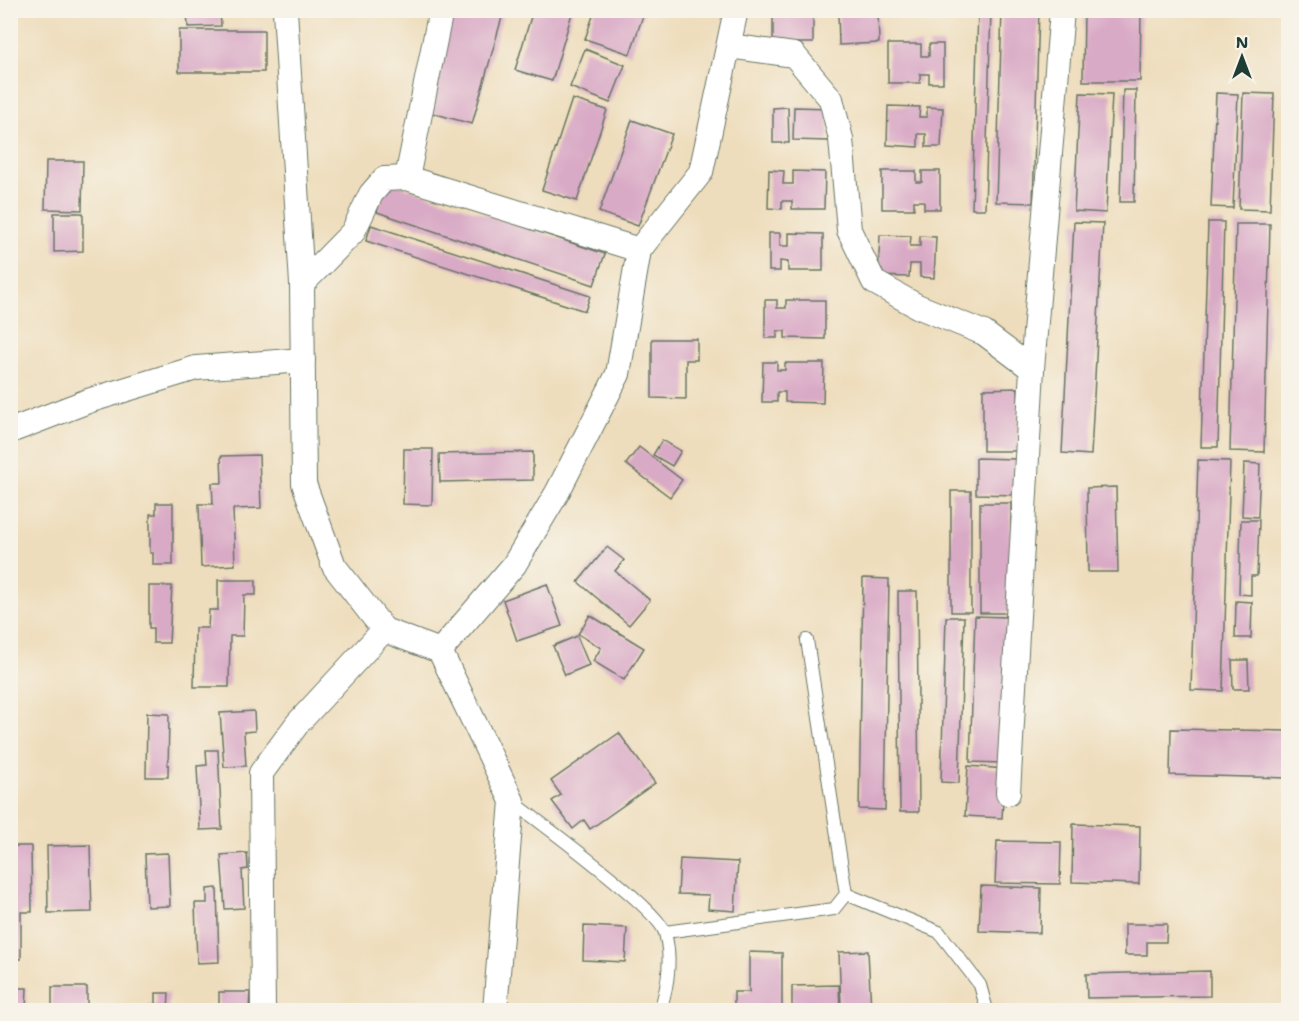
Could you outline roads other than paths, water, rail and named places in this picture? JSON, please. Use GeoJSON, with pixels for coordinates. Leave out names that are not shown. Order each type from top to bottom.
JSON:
{"type":"FeatureCollection","features":[{"type":"Feature","properties":{"kind":"street"},"geometry":{"type":"LineString","coordinates":[[285,10],[302,284],[304,484],[334,566],[384,630],[440,651],[512,801],[495,1011]]}},
{"type":"Feature","properties":{"kind":"street"},"geometry":{"type":"LineString","coordinates":[[407,178],[441,10]]}},
{"type":"Feature","properties":{"kind":"street"},"geometry":{"type":"LineString","coordinates":[[440,651],[514,565],[557,493],[618,374],[639,250],[701,172],[736,10]]}},
{"type":"Feature","properties":{"kind":"street"},"geometry":{"type":"LineString","coordinates":[[1008,793],[1032,369],[1062,10]]}},
{"type":"Feature","properties":{"kind":"street"},"geometry":{"type":"LineString","coordinates":[[729,46],[794,55],[831,99],[841,140],[849,230],[874,282],[917,306],[984,333],[1032,369]]}},
{"type":"Feature","properties":{"kind":"street"},"geometry":{"type":"LineString","coordinates":[[302,284],[353,232],[371,194],[384,179],[407,178],[639,250]]}},
{"type":"Feature","properties":{"kind":"street"},"geometry":{"type":"LineString","coordinates":[[10,432],[88,401],[196,368],[303,360]]}},
{"type":"Feature","properties":{"kind":"street"},"geometry":{"type":"LineString","coordinates":[[263,1011],[261,773],[298,723],[384,630]]}},
{"type":"Feature","properties":{"kind":"lane"},"geometry":{"type":"LineString","coordinates":[[665,932],[834,909],[846,894],[807,640]]}},
{"type":"Feature","properties":{"kind":"lane"},"geometry":{"type":"LineString","coordinates":[[512,801],[638,900],[665,932],[669,982],[660,1011]]}},
{"type":"Feature","properties":{"kind":"lane"},"geometry":{"type":"LineString","coordinates":[[846,894],[939,932],[980,985],[987,1011]]}}]}
